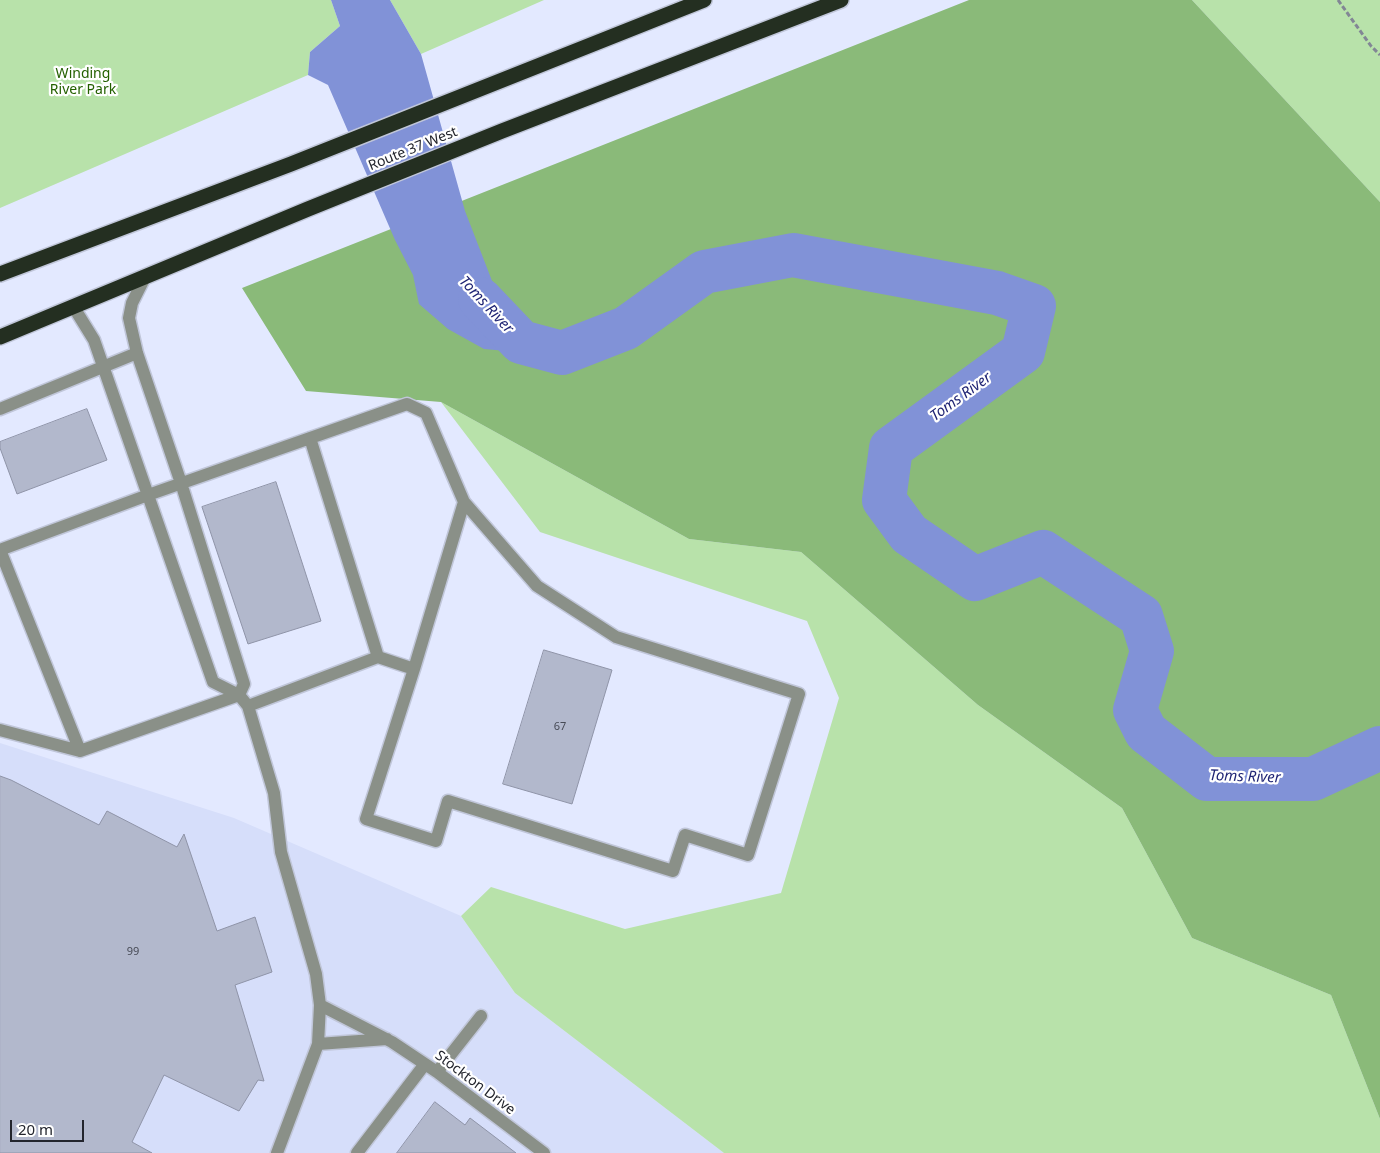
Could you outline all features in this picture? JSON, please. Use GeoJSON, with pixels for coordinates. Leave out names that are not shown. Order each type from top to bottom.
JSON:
{"type":"FeatureCollection","features":[{"type":"Feature","properties":{"kind":"highway"},"geometry":{"type":"LineString","coordinates":[[0,274],[486,88],[704,0]]}},
{"type":"Feature","properties":{"kind":"highway","name":"Route 37 West"},"geometry":{"type":"LineString","coordinates":[[0,337],[502,131],[841,0]]}},
{"type":"Feature","properties":{"kind":"lane"},"geometry":{"type":"LineString","coordinates":[[0,730],[80,751],[239,695],[244,684],[181,483],[137,352],[129,318],[132,303],[145,277]]}},
{"type":"Feature","properties":{"kind":"lane"},"geometry":{"type":"LineString","coordinates":[[73,306],[94,340],[213,682],[239,695],[248,706],[274,793],[281,852],[316,974],[320,1005],[318,1044],[277,1153]]}},
{"type":"Feature","properties":{"kind":"lane"},"geometry":{"type":"LineString","coordinates":[[0,408],[137,352]]}},
{"type":"Feature","properties":{"kind":"lane"},"geometry":{"type":"LineString","coordinates":[[80,751],[0,550],[181,483],[407,404],[426,413],[464,502],[537,586],[616,637],[798,694],[748,855],[685,835],[673,871],[448,801],[436,841],[366,819],[414,669],[464,502]]}},
{"type":"Feature","properties":{"kind":"lane"},"geometry":{"type":"LineString","coordinates":[[310,438],[378,657]]}},
{"type":"Feature","properties":{"kind":"lane"},"geometry":{"type":"LineString","coordinates":[[248,706],[378,657],[414,669]]}},
{"type":"Feature","properties":{"kind":"lane","name":"Stockton Drive"},"geometry":{"type":"LineString","coordinates":[[320,1005],[387,1039],[438,1072],[544,1153]]}},
{"type":"Feature","properties":{"kind":"lane"},"geometry":{"type":"LineString","coordinates":[[438,1072],[481,1016]]}},
{"type":"Feature","properties":{"kind":"lane"},"geometry":{"type":"LineString","coordinates":[[318,1044],[387,1039]]}},
{"type":"Feature","properties":{"kind":"lane"},"geometry":{"type":"LineString","coordinates":[[357,1153],[425,1064]]}},
{"type":"Feature","properties":{"kind":"path"},"geometry":{"type":"LineString","coordinates":[[1338,0],[1371,46],[1380,55]]}},
{"type":"Feature","properties":{"kind":"shaded area"},"geometry":{"type":"Polygon","coordinates":[[[0,743],[234,818],[461,916],[515,993],[724,1153],[0,1153],[0,743]]]}},
{"type":"Feature","properties":{"kind":"green space","name":"Winding River Park"},"geometry":{"type":"Polygon","coordinates":[[[0,0],[331,0],[340,26],[310,52],[308,75],[0,208],[0,0]]]}},
{"type":"Feature","properties":{"kind":"green space"},"geometry":{"type":"Polygon","coordinates":[[[390,0],[544,0],[421,54],[390,0]]]}},
{"type":"Feature","properties":{"kind":"green space"},"geometry":{"type":"Polygon","coordinates":[[[969,0],[1192,0],[1380,202],[1380,1119],[1331,995],[1192,938],[1122,808],[978,705],[801,552],[689,539],[441,402],[306,391],[242,288],[969,0]]]}},
{"type":"Feature","properties":{"kind":"green space"},"geometry":{"type":"Polygon","coordinates":[[[1192,0],[1380,0],[1380,202],[1192,0]]]}},
{"type":"Feature","properties":{"kind":"green space"},"geometry":{"type":"Polygon","coordinates":[[[441,402],[689,539],[801,552],[978,705],[1122,808],[1192,938],[1331,995],[1380,1119],[1380,1153],[724,1153],[515,993],[461,916],[491,887],[625,929],[781,893],[839,698],[807,621],[540,532],[441,402]]]}},
{"type":"Feature","properties":{"kind":"water"},"geometry":{"type":"Polygon","coordinates":[[[331,0],[390,0],[421,54],[465,211],[494,286],[526,324],[518,352],[484,349],[448,329],[419,304],[413,275],[395,240],[328,85],[308,75],[310,52],[340,26],[331,0]]]}},
{"type":"Feature","properties":{"kind":"building"},"geometry":{"type":"Polygon","coordinates":[[[87,409],[107,460],[17,494],[0,448],[0,442],[87,409]]]}},
{"type":"Feature","properties":{"kind":"building"},"geometry":{"type":"Polygon","coordinates":[[[276,482],[321,621],[248,644],[202,507],[276,482]]]}},
{"type":"Feature","properties":{"kind":"building"},"geometry":{"type":"Polygon","coordinates":[[[544,650],[612,670],[572,804],[503,784],[544,650]]]}},
{"type":"Feature","properties":{"kind":"building"},"geometry":{"type":"Polygon","coordinates":[[[0,776],[99,825],[107,811],[177,847],[184,834],[217,931],[255,917],[272,972],[235,985],[264,1081],[258,1080],[239,1111],[164,1075],[132,1142],[152,1153],[0,1153],[0,776]]]}},
{"type":"Feature","properties":{"kind":"building"},"geometry":{"type":"Polygon","coordinates":[[[435,1102],[465,1125],[470,1118],[516,1153],[397,1153],[435,1102]]]}},
{"type":"Feature","properties":{"kind":"waterway","name":"Toms River"},"geometry":{"type":"LineString","coordinates":[[480,299],[521,342],[562,353],[626,328],[704,272],[793,255],[997,293],[1034,306],[1023,352],[891,448],[884,500],[909,534],[975,579],[1043,552],[1141,616],[1152,651],[1135,710],[1146,732],[1207,779],[1313,779],[1380,748]]}}]}
